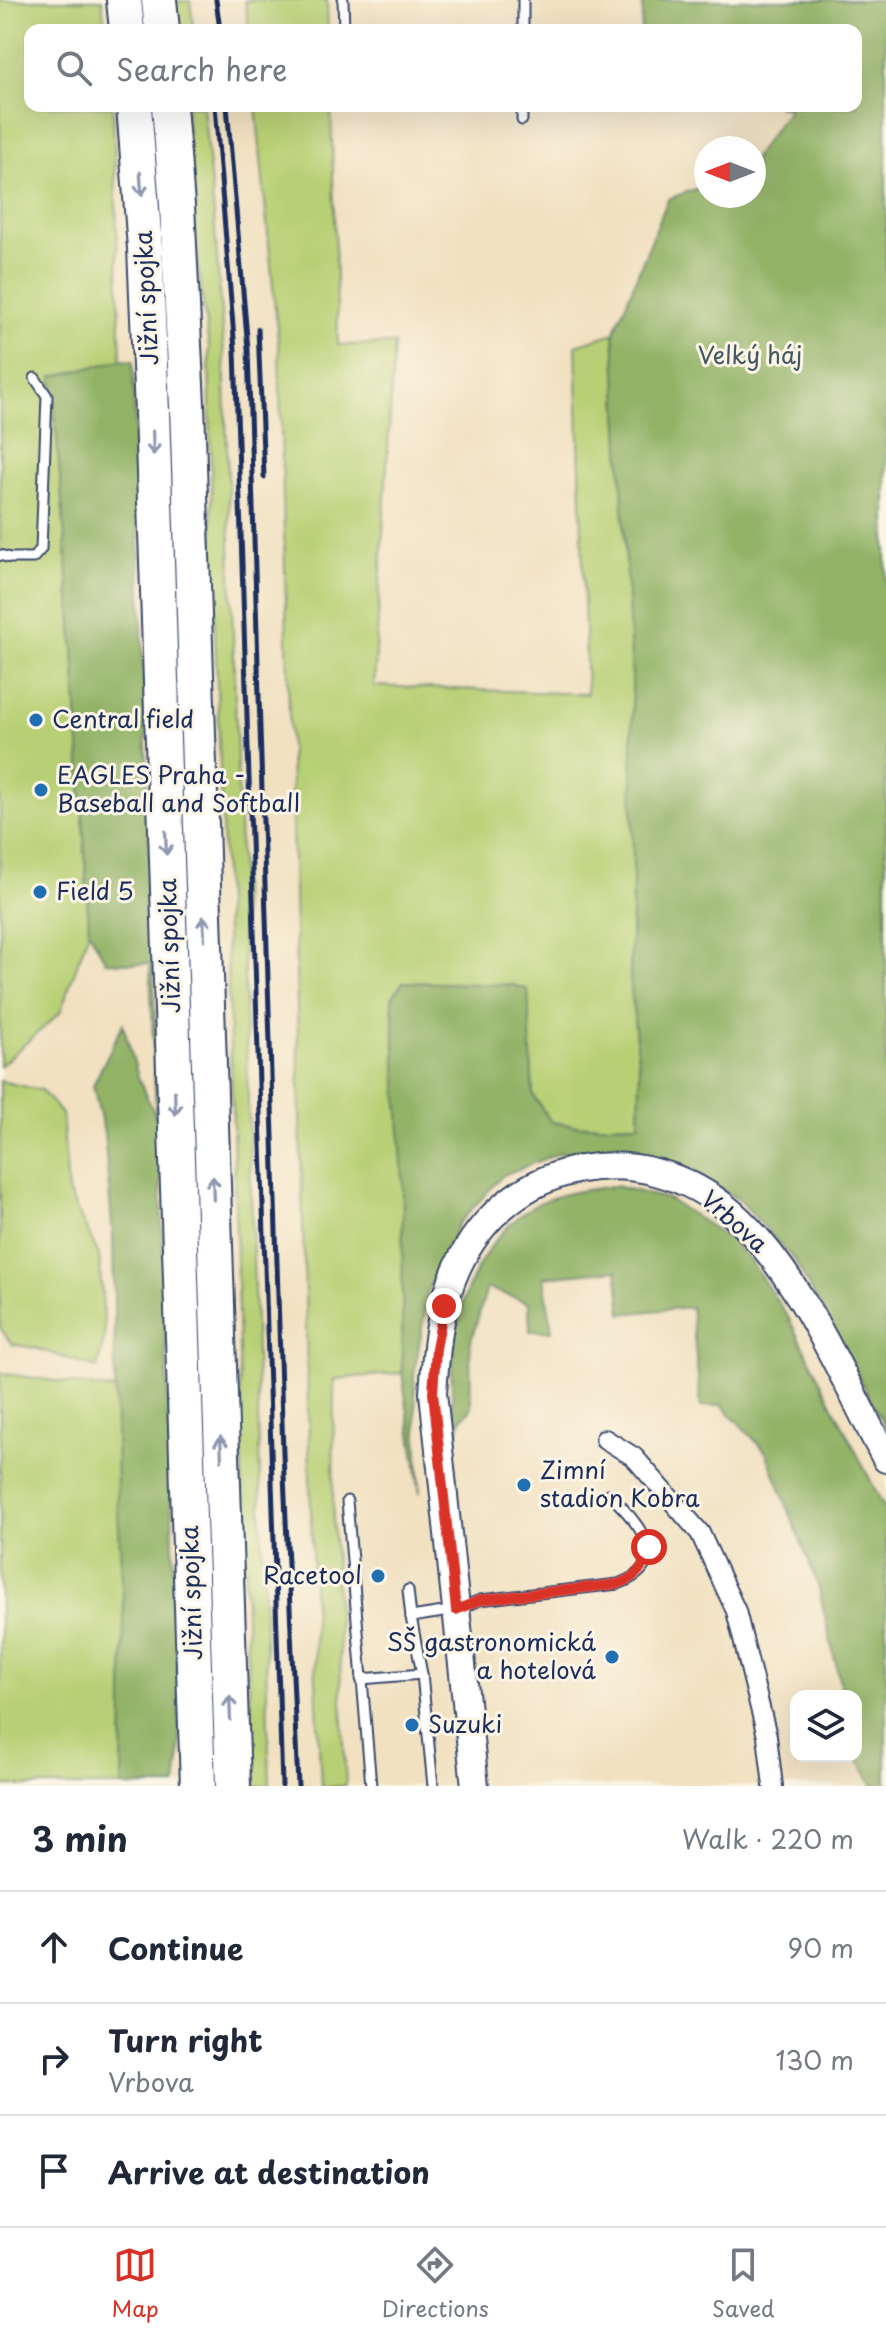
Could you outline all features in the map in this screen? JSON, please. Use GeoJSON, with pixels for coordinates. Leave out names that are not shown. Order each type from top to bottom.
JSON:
{"type":"FeatureCollection","features":[{"type":"Feature","properties":{"kind":"highway"},"geometry":{"type":"LineString","coordinates":[[124,0],[126,24]]}},
{"type":"Feature","properties":{"kind":"highway"},"geometry":{"type":"LineString","coordinates":[[159,0],[161,24]]}},
{"type":"Feature","properties":{"kind":"highway","name":"Jižní spojka"},"geometry":{"type":"LineString","coordinates":[[134,112],[145,248],[152,412],[198,1786]]}},
{"type":"Feature","properties":{"kind":"highway","name":"Jižní spojka"},"geometry":{"type":"LineString","coordinates":[[169,112],[187,405],[233,1786]]}},
{"type":"Feature","properties":{"kind":"main road","name":"Vrbova"},"geometry":{"type":"LineString","coordinates":[[475,1786],[433,1393],[436,1348],[444,1306],[456,1269],[474,1238],[500,1208],[525,1190],[550,1178],[588,1167],[633,1167],[668,1174],[703,1192],[731,1213],[776,1260],[800,1296],[886,1459]]}},
{"type":"Feature","properties":{"kind":"street"},"geometry":{"type":"LineString","coordinates":[[605,1439],[634,1457],[700,1533],[736,1611],[767,1736],[773,1786]]}},
{"type":"Feature","properties":{"kind":"lane"},"geometry":{"type":"LineString","coordinates":[[343,0],[344,24]]}},
{"type":"Feature","properties":{"kind":"lane"},"geometry":{"type":"LineString","coordinates":[[523,0],[523,24]]}},
{"type":"Feature","properties":{"kind":"lane"},"geometry":{"type":"LineString","coordinates":[[522,112],[522,120]]}},
{"type":"Feature","properties":{"kind":"lane"},"geometry":{"type":"LineString","coordinates":[[0,555],[33,558],[41,549],[47,396],[35,378]]}},
{"type":"Feature","properties":{"kind":"lane"},"geometry":{"type":"LineString","coordinates":[[411,1617],[456,1610],[480,1600],[618,1584],[634,1578],[645,1564],[649,1547],[633,1516],[609,1494]]}},
{"type":"Feature","properties":{"kind":"lane"},"geometry":{"type":"LineString","coordinates":[[347,1501],[371,1786]]}},
{"type":"Feature","properties":{"kind":"lane"},"geometry":{"type":"LineString","coordinates":[[408,1590],[422,1674],[433,1786]]}},
{"type":"Feature","properties":{"kind":"lane"},"geometry":{"type":"LineString","coordinates":[[361,1679],[422,1674]]}},
{"type":"Feature","properties":{"kind":"green space","name":"EAGLES Praha - Baseball and Softball"},"geometry":{"type":"Polygon","coordinates":[[[0,0],[102,0],[104,24],[24,24],[24,112],[113,112],[121,360],[52,377],[74,649],[89,931],[60,1013],[0,1066],[0,0]]]}},
{"type":"Feature","properties":{"kind":"green space"},"geometry":{"type":"Polygon","coordinates":[[[245,0],[327,0],[328,24],[248,24],[245,0]]]}},
{"type":"Feature","properties":{"kind":"green space","name":"Velký háj"},"geometry":{"type":"Polygon","coordinates":[[[643,0],[886,0],[886,1428],[795,1261],[740,1200],[668,1161],[638,1153],[559,1153],[503,1175],[458,1224],[429,1287],[414,1375],[420,1493],[402,1373],[403,1180],[392,998],[403,982],[513,985],[528,990],[533,1095],[551,1122],[578,1126],[639,1124],[640,1080],[630,976],[632,676],[614,333],[668,199],[694,189],[694,208],[766,208],[766,141],[787,112],[862,112],[862,24],[641,24],[643,0]]]}},
{"type":"Feature","properties":{"kind":"green space"},"geometry":{"type":"Polygon","coordinates":[[[190,1],[193,24],[180,24],[173,2],[190,1]]]}},
{"type":"Feature","properties":{"kind":"green space"},"geometry":{"type":"Polygon","coordinates":[[[186,112],[204,112],[224,355],[270,1786],[255,1786],[247,1653],[233,1125],[213,575],[209,347],[193,229],[186,112]]]}},
{"type":"Feature","properties":{"kind":"green space"},"geometry":{"type":"Polygon","coordinates":[[[257,112],[331,112],[338,345],[394,344],[374,686],[587,694],[576,345],[614,333],[632,676],[630,976],[640,1080],[639,1124],[578,1126],[551,1122],[533,1095],[527,990],[513,985],[403,982],[392,998],[403,1180],[402,1373],[334,1379],[333,1516],[346,1786],[321,1786],[315,1660],[279,351],[257,112]]]}},
{"type":"Feature","properties":{"kind":"green space"},"geometry":{"type":"Polygon","coordinates":[[[121,360],[133,361],[180,1752],[176,1786],[122,1786],[124,1614],[117,1496],[113,1236],[104,1133],[93,1085],[123,1024],[139,1080],[156,1117],[150,964],[106,962],[89,931],[74,649],[52,377],[121,360]]]}},
{"type":"Feature","properties":{"kind":"green space"},"geometry":{"type":"Polygon","coordinates":[[[0,1081],[41,1090],[62,1114],[68,1192],[99,1255],[105,1336],[97,1368],[35,1348],[12,1344],[0,1328],[0,1081]]]}},
{"type":"Feature","properties":{"kind":"green space"},"geometry":{"type":"Polygon","coordinates":[[[615,1186],[668,1199],[730,1239],[753,1265],[788,1317],[886,1511],[886,1786],[873,1786],[860,1762],[862,1690],[842,1690],[818,1585],[766,1452],[722,1405],[701,1407],[691,1307],[622,1314],[617,1270],[544,1277],[552,1331],[530,1331],[529,1303],[487,1288],[470,1344],[471,1409],[461,1419],[458,1433],[452,1402],[454,1341],[466,1294],[476,1271],[488,1250],[522,1214],[543,1201],[615,1186]]]}},
{"type":"Feature","properties":{"kind":"green space"},"geometry":{"type":"Polygon","coordinates":[[[0,1373],[116,1390],[124,1614],[122,1786],[0,1786],[0,1373]]]}},
{"type":"Feature","properties":{"kind":"railway"},"geometry":{"type":"LineString","coordinates":[[216,0],[219,24]]}},
{"type":"Feature","properties":{"kind":"railway"},"geometry":{"type":"LineString","coordinates":[[215,112],[235,350],[282,1786]]}},
{"type":"Feature","properties":{"kind":"railway"},"geometry":{"type":"LineString","coordinates":[[228,112],[248,349],[283,1453],[298,1786]]}},
{"type":"Feature","properties":{"kind":"railway"},"geometry":{"type":"LineString","coordinates":[[258,329],[264,477]]}},
{"type":"Feature","properties":{"kind":"place","name":"Central field"},"geometry":{"type":"Point","coordinates":[36,720]}},
{"type":"Feature","properties":{"kind":"place","name":"EAGLES Praha - Baseball and Softball"},"geometry":{"type":"Point","coordinates":[41,790]}},
{"type":"Feature","properties":{"kind":"place","name":"Field 5"},"geometry":{"type":"Point","coordinates":[40,892]}},
{"type":"Feature","properties":{"kind":"place","name":"Zimní stadion Kobra"},"geometry":{"type":"Point","coordinates":[524,1485]}},
{"type":"Feature","properties":{"kind":"place","name":"Racetool"},"geometry":{"type":"Point","coordinates":[378,1576]}},
{"type":"Feature","properties":{"kind":"place","name":"SŠ gastronomická a hotelová"},"geometry":{"type":"Point","coordinates":[612,1657]}},
{"type":"Feature","properties":{"kind":"place","name":"Suzuki"},"geometry":{"type":"Point","coordinates":[412,1725]}},
{"type":"Feature","properties":{"kind":"route"},"geometry":{"type":"LineString","coordinates":[[444,1306],[436,1348],[433,1393],[456,1610],[480,1600],[618,1584],[634,1578],[645,1564],[649,1547]]}}]}
